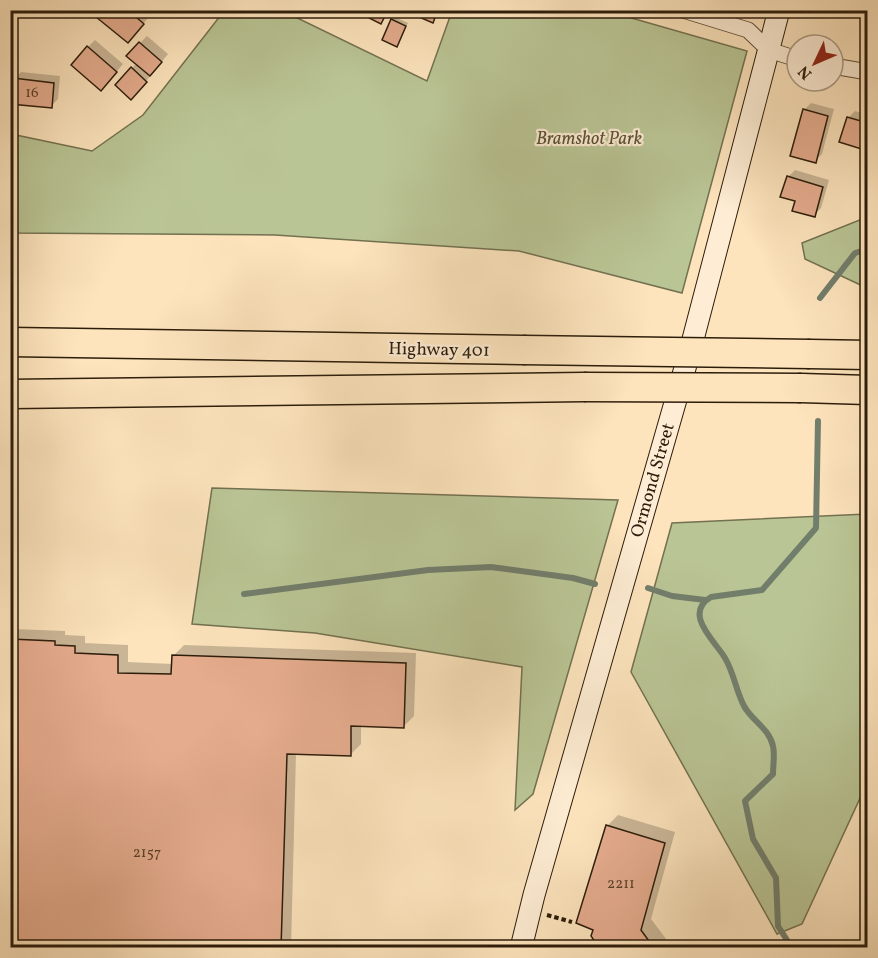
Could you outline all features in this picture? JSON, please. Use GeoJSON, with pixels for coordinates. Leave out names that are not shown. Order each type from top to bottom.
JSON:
{"type":"FeatureCollection","features":[{"type":"Feature","properties":{"kind":"highway","name":"Highway 401"},"geometry":{"type":"LineString","coordinates":[[10,342],[867,355]]}},
{"type":"Feature","properties":{"kind":"highway"},"geometry":{"type":"LineString","coordinates":[[10,394],[584,387],[867,390]]}},
{"type":"Feature","properties":{"kind":"street"},"geometry":{"type":"LineString","coordinates":[[683,10],[747,30],[769,50],[785,55]]}},
{"type":"Feature","properties":{"kind":"street","name":"Ormond Street"},"geometry":{"type":"LineString","coordinates":[[521,948],[691,347],[779,10]]}},
{"type":"Feature","properties":{"kind":"street"},"geometry":{"type":"LineString","coordinates":[[845,68],[867,72]]}},
{"type":"Feature","properties":{"kind":"path"},"geometry":{"type":"LineString","coordinates":[[546,915],[572,922]]}},
{"type":"Feature","properties":{"kind":"green space","name":"Bramshot Park"},"geometry":{"type":"Polygon","coordinates":[[[224,11],[283,11],[427,81],[452,11],[607,11],[747,51],[682,293],[519,251],[275,235],[11,233],[11,134],[92,151],[143,115],[224,11]]]}},
{"type":"Feature","properties":{"kind":"green space"},"geometry":{"type":"Polygon","coordinates":[[[867,217],[867,288],[805,259],[802,243],[867,217]]]}},
{"type":"Feature","properties":{"kind":"green space"},"geometry":{"type":"Polygon","coordinates":[[[212,488],[618,500],[533,794],[515,810],[522,667],[315,633],[192,624],[212,488]]]}},
{"type":"Feature","properties":{"kind":"green space"},"geometry":{"type":"Polygon","coordinates":[[[867,514],[867,783],[802,924],[777,934],[631,672],[672,523],[867,514]]]}},
{"type":"Feature","properties":{"kind":"building"},"geometry":{"type":"Polygon","coordinates":[[[102,10],[128,10],[144,24],[128,43],[96,17],[102,10]]]}},
{"type":"Feature","properties":{"kind":"building"},"geometry":{"type":"Polygon","coordinates":[[[365,10],[388,10],[381,24],[363,15],[365,10]]]}},
{"type":"Feature","properties":{"kind":"building"},"geometry":{"type":"Polygon","coordinates":[[[403,10],[438,10],[433,23],[403,10]]]}},
{"type":"Feature","properties":{"kind":"building"},"geometry":{"type":"Polygon","coordinates":[[[391,19],[406,26],[397,47],[382,40],[391,19]]]}},
{"type":"Feature","properties":{"kind":"building"},"geometry":{"type":"Polygon","coordinates":[[[139,42],[162,62],[150,76],[126,56],[139,42]]]}},
{"type":"Feature","properties":{"kind":"building"},"geometry":{"type":"Polygon","coordinates":[[[87,46],[117,72],[101,91],[71,65],[87,46]]]}},
{"type":"Feature","properties":{"kind":"building"},"geometry":{"type":"Polygon","coordinates":[[[131,67],[147,82],[131,100],[115,85],[131,67]]]}},
{"type":"Feature","properties":{"kind":"building"},"geometry":{"type":"Polygon","coordinates":[[[13,78],[54,83],[52,108],[10,104],[13,78]]]}},
{"type":"Feature","properties":{"kind":"building"},"geometry":{"type":"Polygon","coordinates":[[[803,109],[828,116],[816,163],[790,156],[803,109]]]}},
{"type":"Feature","properties":{"kind":"building"},"geometry":{"type":"Polygon","coordinates":[[[847,117],[868,123],[868,151],[839,142],[847,117]]]}},
{"type":"Feature","properties":{"kind":"building"},"geometry":{"type":"Polygon","coordinates":[[[787,176],[823,187],[815,217],[792,211],[795,201],[780,197],[787,176]]]}},
{"type":"Feature","properties":{"kind":"building"},"geometry":{"type":"Polygon","coordinates":[[[10,639],[55,641],[55,645],[75,646],[75,653],[118,655],[118,673],[171,674],[172,655],[406,663],[404,728],[351,726],[351,756],[287,754],[281,948],[10,948],[10,639]]]}},
{"type":"Feature","properties":{"kind":"building"},"geometry":{"type":"Polygon","coordinates":[[[606,825],[665,843],[641,930],[654,948],[599,948],[591,936],[593,930],[576,923],[606,825]]]}},
{"type":"Feature","properties":{"kind":"waterway"},"geometry":{"type":"LineString","coordinates":[[820,298],[855,253],[868,249]]}},
{"type":"Feature","properties":{"kind":"waterway"},"geometry":{"type":"LineString","coordinates":[[792,948],[778,926],[776,878],[753,839],[745,801],[773,774],[773,746],[768,734],[744,706],[728,664],[700,620],[700,611],[703,604],[711,597],[762,590],[816,528],[818,421]]}},
{"type":"Feature","properties":{"kind":"waterway"},"geometry":{"type":"LineString","coordinates":[[244,594],[428,570],[491,567],[573,578],[595,584]]}},
{"type":"Feature","properties":{"kind":"waterway"},"geometry":{"type":"LineString","coordinates":[[648,588],[672,596],[705,600]]}}]}
